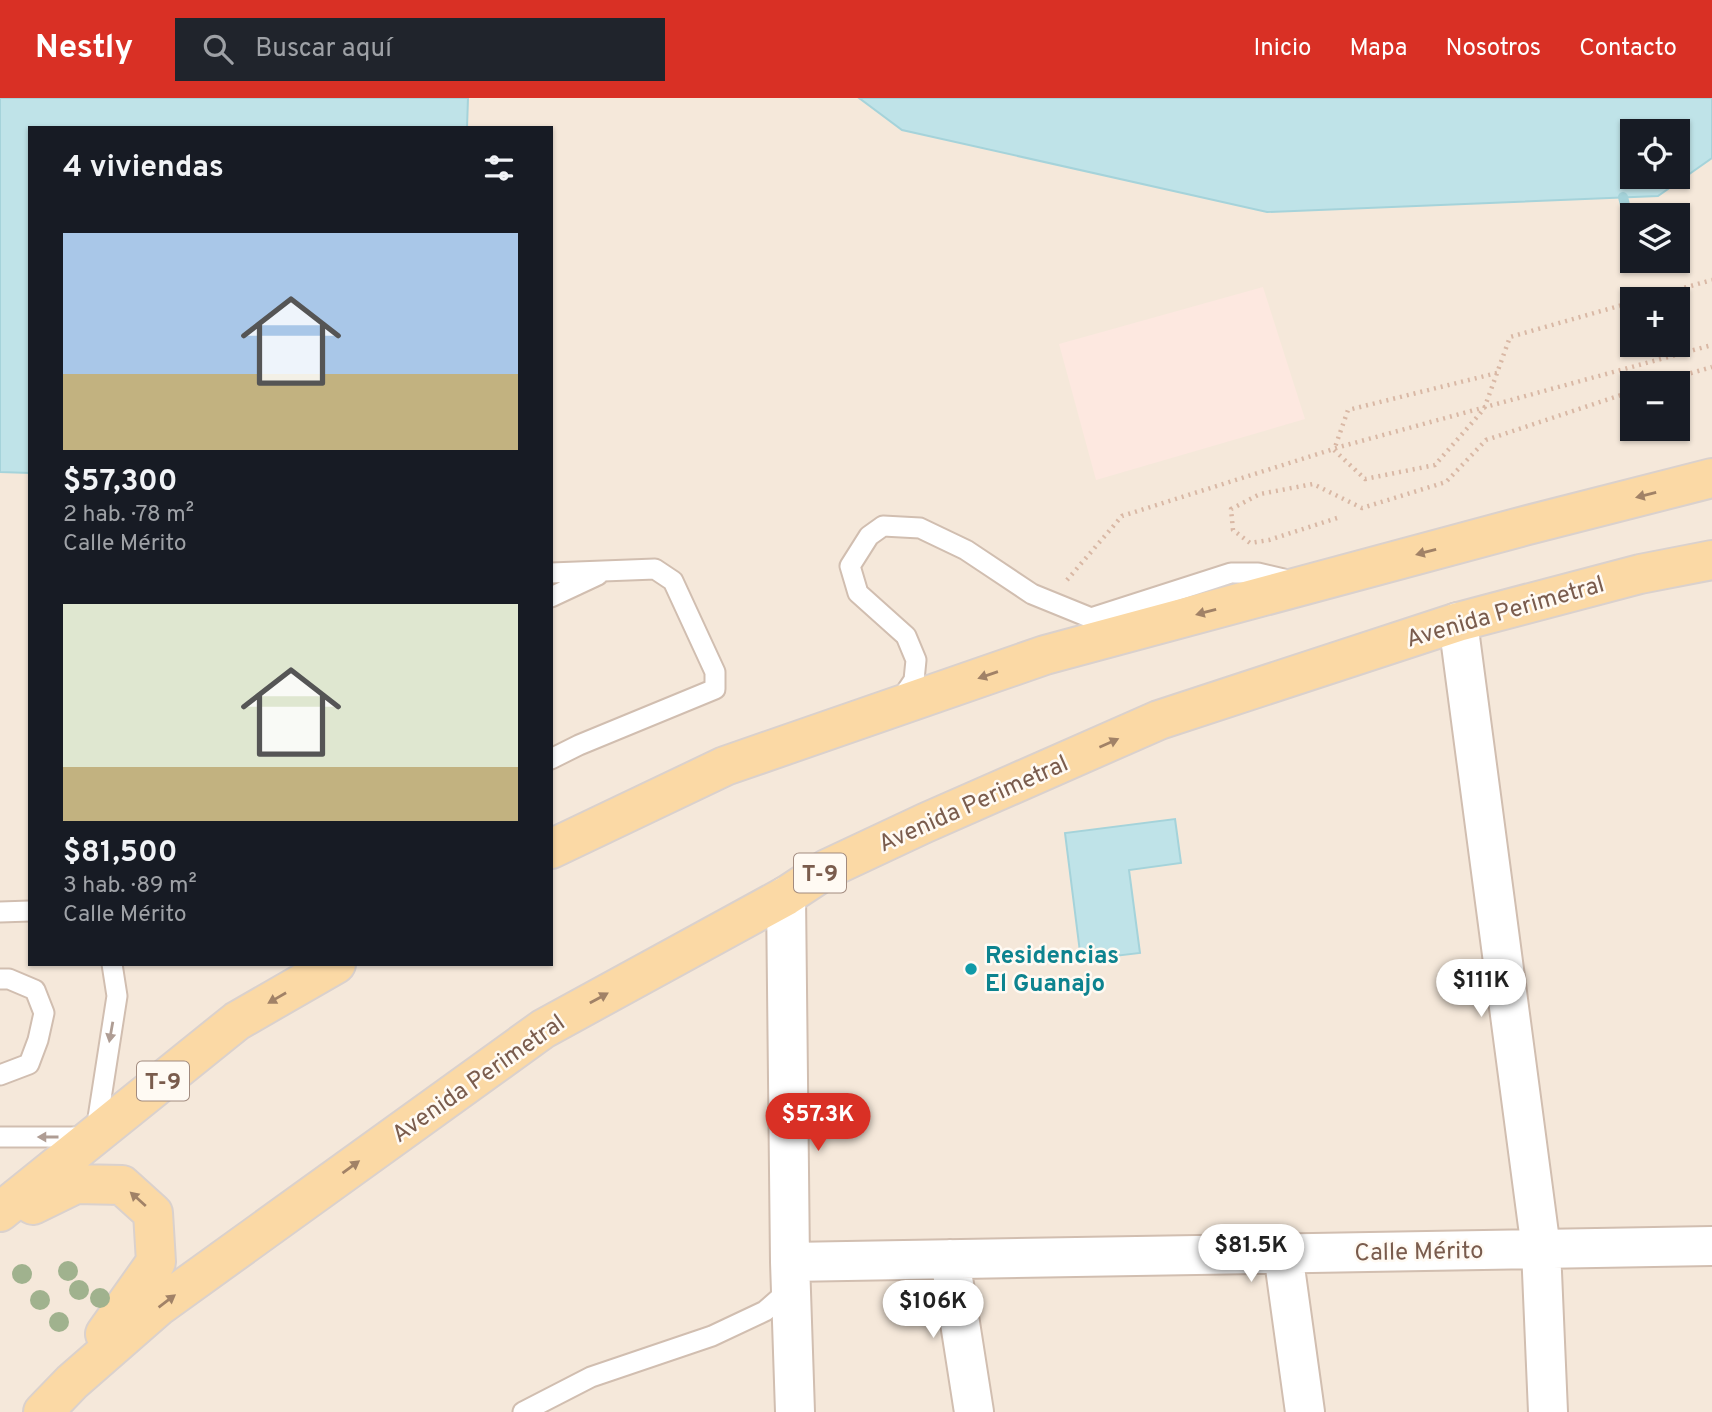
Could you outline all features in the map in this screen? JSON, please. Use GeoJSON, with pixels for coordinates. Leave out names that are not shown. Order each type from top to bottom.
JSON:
{"type":"FeatureCollection","features":[{"type":"Feature","properties":{"kind":"main road"},"geometry":{"type":"LineString","coordinates":[[553,848],[725,766],[1045,655],[1712,478]]}},
{"type":"Feature","properties":{"kind":"main road","name":"Avenida Perimetral"},"geometry":{"type":"LineString","coordinates":[[43,1412],[72,1382],[159,1306],[543,1029],[786,896],[827,869],[1159,720],[1458,622],[1640,574],[1712,559]]}},
{"type":"Feature","properties":{"kind":"main road","name":"T-9"},"geometry":{"type":"LineString","coordinates":[[0,1212],[237,1021],[333,966]]}},
{"type":"Feature","properties":{"kind":"main road","name":"T-9"},"geometry":{"type":"LineString","coordinates":[[0,1221],[76,1184],[122,1185],[153,1213],[156,1262],[72,1382]]}},
{"type":"Feature","properties":{"kind":"street"},"geometry":{"type":"LineString","coordinates":[[1458,622],[1541,1249],[1548,1412]]}},
{"type":"Feature","properties":{"kind":"street"},"geometry":{"type":"LineString","coordinates":[[786,896],[790,1275],[795,1412]]}},
{"type":"Feature","properties":{"kind":"street","name":"Calle Mérito"},"geometry":{"type":"LineString","coordinates":[[790,1275],[950,1259],[1712,1246]]}},
{"type":"Feature","properties":{"kind":"street"},"geometry":{"type":"LineString","coordinates":[[1283,1253],[1305,1412]]}},
{"type":"Feature","properties":{"kind":"street"},"geometry":{"type":"LineString","coordinates":[[950,1259],[974,1412]]}},
{"type":"Feature","properties":{"kind":"lane"},"geometry":{"type":"LineString","coordinates":[[896,706],[914,680],[916,660],[906,636],[858,593],[850,566],[869,536],[883,526],[920,528],[966,550],[1032,594],[1091,618],[1231,572],[1258,573],[1307,585]]}},
{"type":"Feature","properties":{"kind":"lane"},"geometry":{"type":"LineString","coordinates":[[553,573],[655,569],[673,581],[715,673],[715,689],[553,758]]}},
{"type":"Feature","properties":{"kind":"lane"},"geometry":{"type":"LineString","coordinates":[[553,596],[606,571]]}},
{"type":"Feature","properties":{"kind":"lane"},"geometry":{"type":"LineString","coordinates":[[0,912],[28,911]]}},
{"type":"Feature","properties":{"kind":"lane"},"geometry":{"type":"LineString","coordinates":[[0,1136],[95,1136],[117,996],[112,966]]}},
{"type":"Feature","properties":{"kind":"lane"},"geometry":{"type":"LineString","coordinates":[[0,979],[9,979],[35,990],[44,1013],[29,1064],[0,1074]]}},
{"type":"Feature","properties":{"kind":"lane"},"geometry":{"type":"LineString","coordinates":[[523,1412],[591,1377],[712,1336],[765,1311],[790,1275]]}},
{"type":"Feature","properties":{"kind":"path"},"geometry":{"type":"LineString","coordinates":[[1687,287],[1712,280]]}},
{"type":"Feature","properties":{"kind":"path"},"geometry":{"type":"LineString","coordinates":[[1335,450],[1365,479],[1434,465],[1484,409],[1510,337],[1620,306]]}},
{"type":"Feature","properties":{"kind":"path"},"geometry":{"type":"LineString","coordinates":[[1049,601],[1122,516],[1335,450],[1712,345]]}},
{"type":"Feature","properties":{"kind":"path"},"geometry":{"type":"LineString","coordinates":[[1690,373],[1712,367]]}},
{"type":"Feature","properties":{"kind":"path"},"geometry":{"type":"LineString","coordinates":[[1335,450],[1348,410],[1497,373]]}},
{"type":"Feature","properties":{"kind":"path"},"geometry":{"type":"LineString","coordinates":[[1337,518],[1269,540],[1250,543],[1233,530],[1231,509],[1260,494],[1313,484],[1362,508],[1446,482],[1486,440],[1620,395]]}},
{"type":"Feature","properties":{"kind":"shaded area"},"geometry":{"type":"Polygon","coordinates":[[[468,98],[859,98],[902,130],[1267,212],[1658,196],[1668,189],[1690,189],[1690,173],[1712,158],[1712,1412],[0,1412],[0,472],[28,473],[28,966],[553,966],[553,126],[467,126],[468,98]]]}},
{"type":"Feature","properties":{"kind":"shaded area"},"geometry":{"type":"Polygon","coordinates":[[[1263,287],[1305,419],[1096,480],[1059,344],[1263,287]]]}},
{"type":"Feature","properties":{"kind":"water"},"geometry":{"type":"Polygon","coordinates":[[[0,98],[468,98],[467,126],[28,126],[28,473],[0,472],[0,98]]]}},
{"type":"Feature","properties":{"kind":"water"},"geometry":{"type":"Polygon","coordinates":[[[859,98],[1712,98],[1712,158],[1690,173],[1690,119],[1620,119],[1620,189],[1668,189],[1658,196],[1267,212],[902,130],[859,98]]]}},
{"type":"Feature","properties":{"kind":"water"},"geometry":{"type":"Polygon","coordinates":[[[1175,819],[1181,863],[1129,870],[1140,953],[1081,960],[1065,833],[1175,819]]]}},
{"type":"Feature","properties":{"kind":"waterway"},"geometry":{"type":"LineString","coordinates":[[1623,197],[1625,203]]}},
{"type":"Feature","properties":{"kind":"place","name":"Residencias El Guanajo"},"geometry":{"type":"Point","coordinates":[971,969]}}]}
